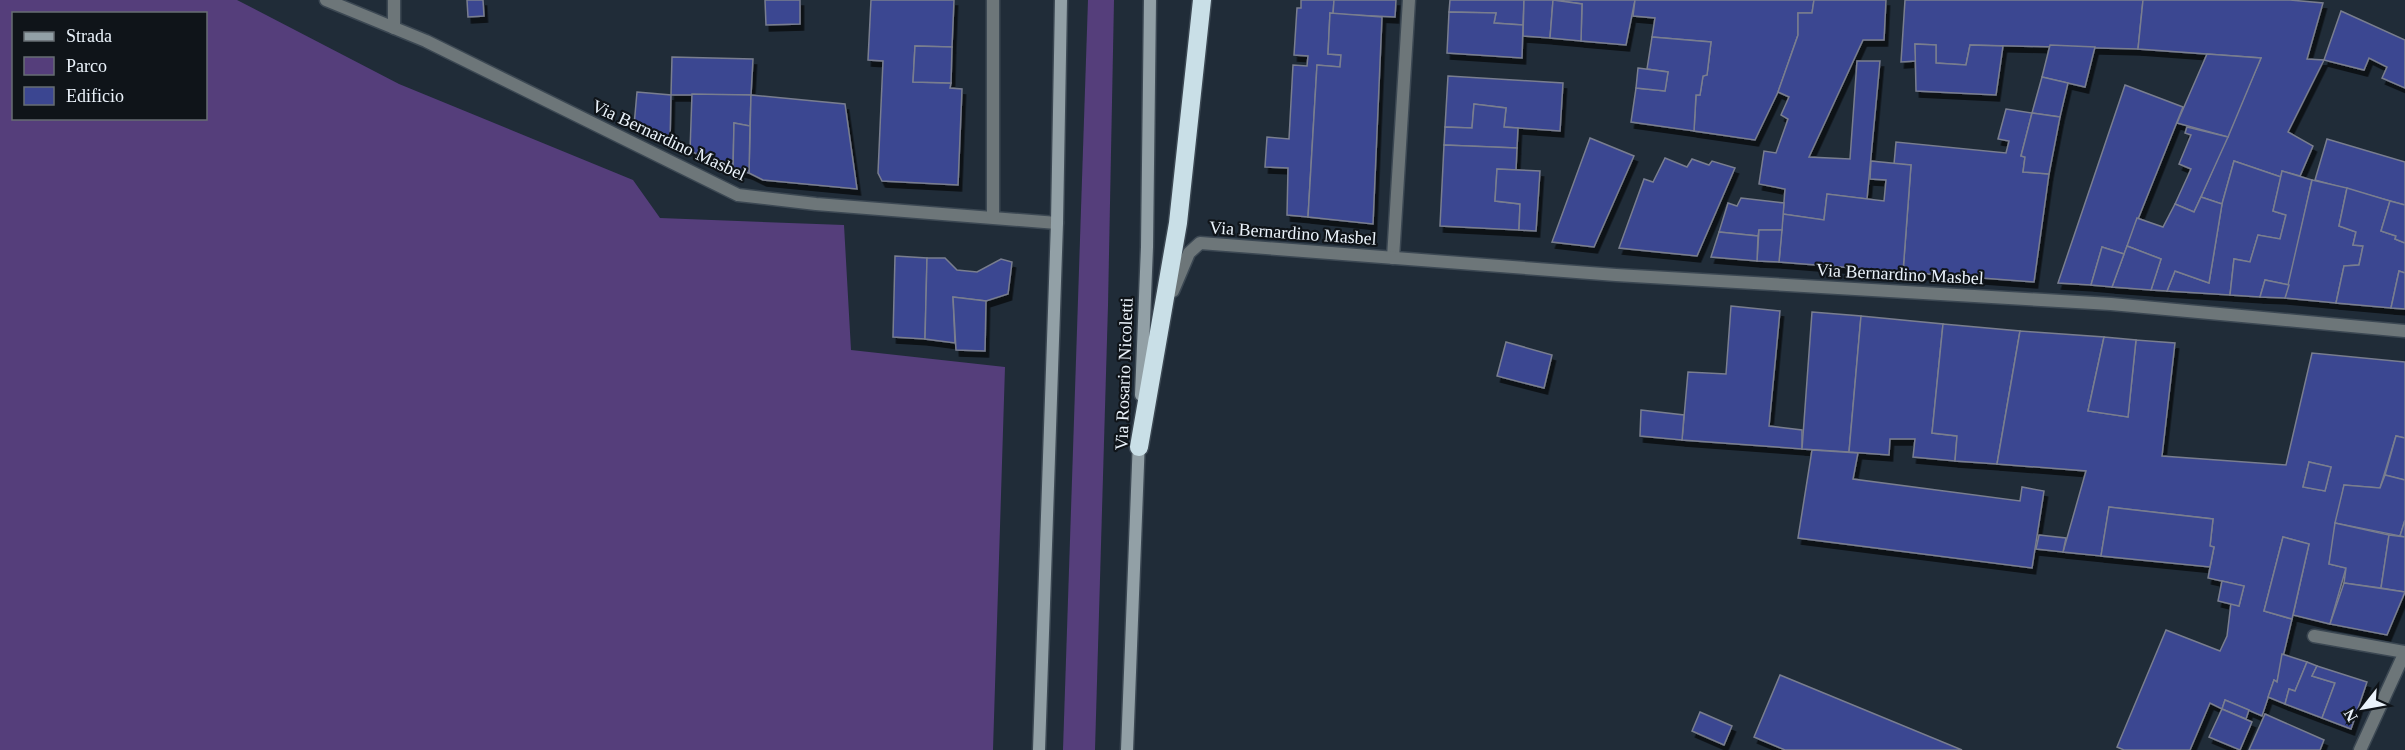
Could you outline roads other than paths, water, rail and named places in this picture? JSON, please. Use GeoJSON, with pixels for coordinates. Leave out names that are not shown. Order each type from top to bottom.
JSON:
{"type":"FeatureCollection","features":[{"type":"Feature","properties":{"kind":"highway"},"geometry":{"type":"LineString","coordinates":[[1139,447],[1179,214],[1202,0]]}},
{"type":"Feature","properties":{"kind":"main road"},"geometry":{"type":"LineString","coordinates":[[1040,750],[1057,224],[1061,0]]}},
{"type":"Feature","properties":{"kind":"main road","name":"Via Rosario Nicoletti"},"geometry":{"type":"LineString","coordinates":[[1126,750],[1147,247],[1150,0]]}},
{"type":"Feature","properties":{"kind":"street","name":"Via Bernardino Masbel"},"geometry":{"type":"LineString","coordinates":[[326,0],[394,28],[738,195],[816,204],[993,216],[1057,224]]}},
{"type":"Feature","properties":{"kind":"street"},"geometry":{"type":"LineString","coordinates":[[394,0],[394,28]]}},
{"type":"Feature","properties":{"kind":"street"},"geometry":{"type":"LineString","coordinates":[[993,0],[993,216]]}},
{"type":"Feature","properties":{"kind":"street","name":"Via Bernardino Masbel"},"geometry":{"type":"LineString","coordinates":[[1393,258],[1409,0]]}},
{"type":"Feature","properties":{"kind":"street","name":"Via Bernardino Masbel"},"geometry":{"type":"LineString","coordinates":[[1155,350],[1176,281],[1189,253],[1200,243],[1616,275],[2111,304],[2405,331]]}},
{"type":"Feature","properties":{"kind":"street"},"geometry":{"type":"LineString","coordinates":[[2314,636],[2405,652],[2360,750]]}}]}
